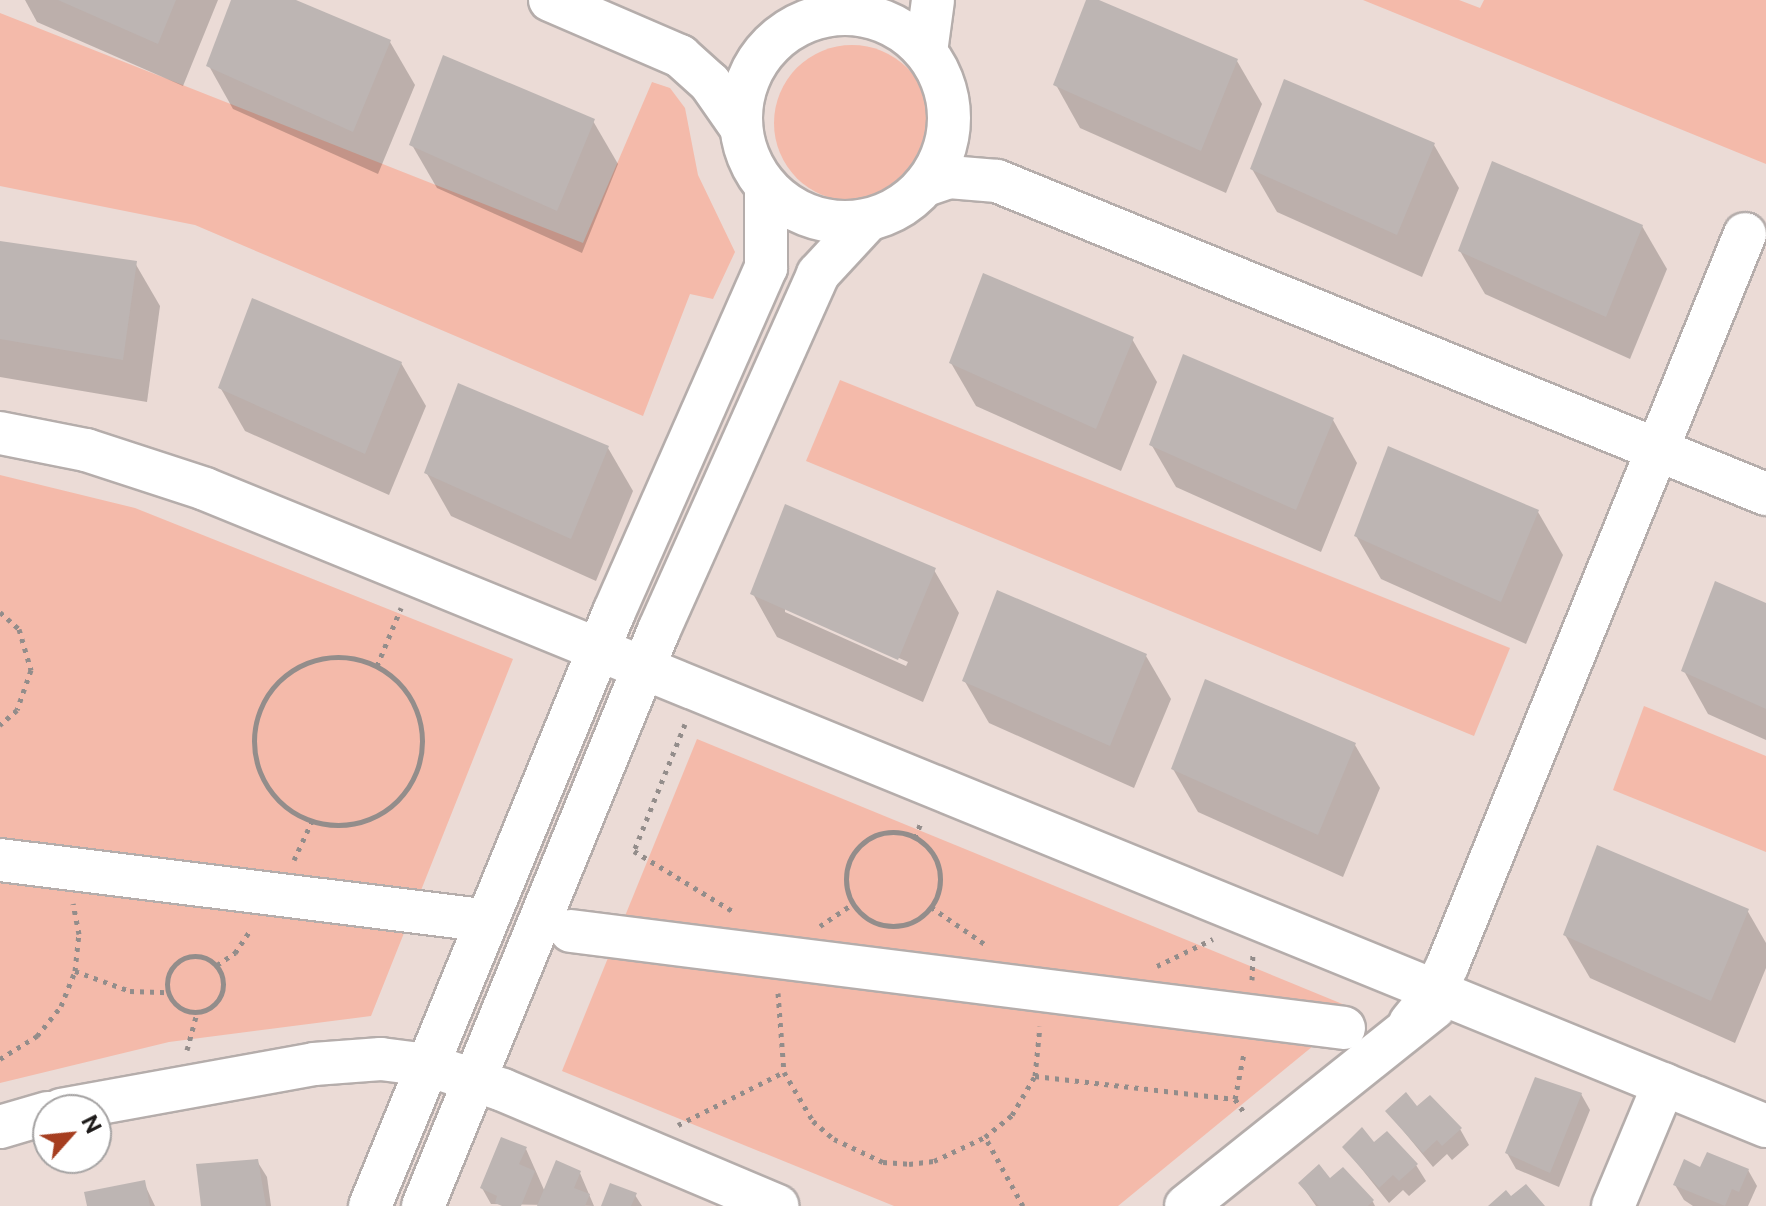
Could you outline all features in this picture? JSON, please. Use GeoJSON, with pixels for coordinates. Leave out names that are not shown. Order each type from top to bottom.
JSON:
{"type":"FeatureCollection","features":[{"type":"Feature","properties":{"kind":"street"},"geometry":{"type":"LineString","coordinates":[[550,0],[663,47],[710,83],[740,126],[748,158],[766,187],[812,218],[867,221]]}},
{"type":"Feature","properties":{"kind":"street"},"geometry":{"type":"LineString","coordinates":[[926,52],[933,0]]}},
{"type":"Feature","properties":{"kind":"street"},"geometry":{"type":"LineString","coordinates":[[423,1206],[643,670],[818,274],[867,221],[899,208],[926,185],[943,154],[949,119],[943,84],[926,52],[901,30],[872,17],[845,7],[806,21],[778,37],[716,52],[663,47]]}},
{"type":"Feature","properties":{"kind":"street"},"geometry":{"type":"LineString","coordinates":[[740,126],[744,93],[756,62],[778,37]]}},
{"type":"Feature","properties":{"kind":"street"},"geometry":{"type":"LineString","coordinates":[[949,119],[963,144],[997,181]]}},
{"type":"Feature","properties":{"kind":"street"},"geometry":{"type":"LineString","coordinates":[[926,185],[949,177],[997,181],[1766,494]]}},
{"type":"Feature","properties":{"kind":"street"},"geometry":{"type":"LineString","coordinates":[[370,1206],[598,651],[766,268],[766,187]]}},
{"type":"Feature","properties":{"kind":"street"},"geometry":{"type":"LineString","coordinates":[[1186,1206],[1266,1141],[1428,990],[1745,234]]}},
{"type":"Feature","properties":{"kind":"street"},"geometry":{"type":"LineString","coordinates":[[0,433],[146,467],[1766,1126]]}},
{"type":"Feature","properties":{"kind":"street"},"geometry":{"type":"LineString","coordinates":[[0,860],[481,920]]}},
{"type":"Feature","properties":{"kind":"street"},"geometry":{"type":"LineString","coordinates":[[571,931],[1344,1028]]}},
{"type":"Feature","properties":{"kind":"street"},"geometry":{"type":"LineString","coordinates":[[112,1101],[314,1064],[381,1059],[428,1065],[474,1080],[778,1206]]}},
{"type":"Feature","properties":{"kind":"street"},"geometry":{"type":"LineString","coordinates":[[1613,1206],[1664,1084]]}},
{"type":"Feature","properties":{"kind":"street"},"geometry":{"type":"LineString","coordinates":[[0,1127],[32,1118]]}},
{"type":"Feature","properties":{"kind":"path"},"geometry":{"type":"LineString","coordinates":[[377,666],[415,574]]}},
{"type":"Feature","properties":{"kind":"path"},"geometry":{"type":"LineString","coordinates":[[0,612],[19,629],[31,670],[17,710],[0,725]]}},
{"type":"Feature","properties":{"kind":"path"},"geometry":{"type":"LineString","coordinates":[[323,657],[351,657],[377,666],[399,684],[415,707],[422,735],[419,762],[408,787],[390,807],[366,820],[339,825],[312,821],[287,808],[269,788],[255,750],[260,709],[274,684],[296,667],[323,657]]}},
{"type":"Feature","properties":{"kind":"path"},"geometry":{"type":"LineString","coordinates":[[697,692],[634,851],[738,915]]}},
{"type":"Feature","properties":{"kind":"path"},"geometry":{"type":"LineString","coordinates":[[900,832],[915,838],[936,861],[938,893],[931,907],[919,918],[890,926],[862,915],[853,904],[846,875],[857,848],[884,833],[900,832]]}},
{"type":"Feature","properties":{"kind":"path"},"geometry":{"type":"LineString","coordinates":[[0,1059],[37,1036],[61,1006],[75,971],[79,934],[72,897],[59,868]]}},
{"type":"Feature","properties":{"kind":"path"},"geometry":{"type":"LineString","coordinates":[[853,904],[790,947],[784,958],[776,1014],[784,1072],[813,1121],[834,1139],[883,1162],[934,1161],[985,1137],[1012,1115],[1035,1076],[1041,1034],[1035,990]]}},
{"type":"Feature","properties":{"kind":"path"},"geometry":{"type":"LineString","coordinates":[[931,907],[993,950]]}},
{"type":"Feature","properties":{"kind":"path"},"geometry":{"type":"LineString","coordinates":[[75,971],[130,991],[168,992],[188,1012],[206,1010],[224,991],[222,973],[210,959],[182,958],[169,972],[168,992]]}},
{"type":"Feature","properties":{"kind":"path"},"geometry":{"type":"LineString","coordinates":[[635,1146],[784,1072]]}},
{"type":"Feature","properties":{"kind":"path"},"geometry":{"type":"LineString","coordinates":[[1035,1076],[1235,1099],[1266,1141]]}},
{"type":"Feature","properties":{"kind":"path"},"geometry":{"type":"LineString","coordinates":[[985,1137],[1023,1206]]}},
{"type":"Feature","properties":{"kind":"shaded area"},"geometry":{"type":"Polygon","coordinates":[[[0,0],[1766,0],[1766,1206],[0,1206],[0,0]]]}},
{"type":"Feature","properties":{"kind":"shaded area"},"geometry":{"type":"Polygon","coordinates":[[[1363,0],[1459,0],[1480,8],[1484,0],[1766,0],[1766,164],[1363,0]]]}},
{"type":"Feature","properties":{"kind":"shaded area"},"geometry":{"type":"Polygon","coordinates":[[[0,13],[583,243],[652,82],[670,88],[685,108],[698,175],[735,252],[713,299],[690,294],[643,416],[195,225],[0,186],[0,13]]]}},
{"type":"Feature","properties":{"kind":"shaded area"},"geometry":{"type":"Polygon","coordinates":[[[852,45],[882,51],[907,68],[924,93],[930,123],[924,153],[907,178],[882,195],[852,201],[822,195],[797,178],[780,153],[774,123],[780,93],[797,68],[822,51],[852,45]]]}},
{"type":"Feature","properties":{"kind":"shaded area"},"geometry":{"type":"Polygon","coordinates":[[[840,380],[1510,648],[1474,736],[806,461],[840,380]]]}},
{"type":"Feature","properties":{"kind":"shaded area"},"geometry":{"type":"Polygon","coordinates":[[[0,475],[135,508],[513,659],[371,1016],[169,1042],[0,1083],[0,475]]]}},
{"type":"Feature","properties":{"kind":"shaded area"},"geometry":{"type":"Polygon","coordinates":[[[1644,706],[1766,756],[1766,852],[1613,790],[1644,706]]]}},
{"type":"Feature","properties":{"kind":"shaded area"},"geometry":{"type":"Polygon","coordinates":[[[697,739],[1357,1010],[1118,1206],[894,1206],[562,1071],[697,739]]]}},
{"type":"Feature","properties":{"kind":"building"},"geometry":{"type":"Polygon","coordinates":[[[58,0],[176,0],[158,44],[58,0]]]}},
{"type":"Feature","properties":{"kind":"building"},"geometry":{"type":"Polygon","coordinates":[[[231,0],[296,0],[391,40],[353,132],[206,66],[231,0]]]}},
{"type":"Feature","properties":{"kind":"building"},"geometry":{"type":"Polygon","coordinates":[[[1086,0],[1099,0],[1238,59],[1201,151],[1053,85],[1086,0]]]}},
{"type":"Feature","properties":{"kind":"building"},"geometry":{"type":"Polygon","coordinates":[[[443,55],[595,119],[557,211],[409,145],[443,55]]]}},
{"type":"Feature","properties":{"kind":"building"},"geometry":{"type":"Polygon","coordinates":[[[1284,79],[1435,143],[1397,235],[1250,169],[1284,79]]]}},
{"type":"Feature","properties":{"kind":"building"},"geometry":{"type":"Polygon","coordinates":[[[1492,161],[1643,225],[1606,317],[1458,251],[1492,161]]]}},
{"type":"Feature","properties":{"kind":"building"},"geometry":{"type":"Polygon","coordinates":[[[0,241],[137,261],[123,360],[0,339],[0,241]]]}},
{"type":"Feature","properties":{"kind":"building"},"geometry":{"type":"Polygon","coordinates":[[[983,273],[1134,337],[1096,429],[949,363],[983,273]]]}},
{"type":"Feature","properties":{"kind":"building"},"geometry":{"type":"Polygon","coordinates":[[[252,298],[402,362],[365,454],[218,388],[252,298]]]}},
{"type":"Feature","properties":{"kind":"building"},"geometry":{"type":"Polygon","coordinates":[[[1183,354],[1334,418],[1296,510],[1149,445],[1183,354]]]}},
{"type":"Feature","properties":{"kind":"building"},"geometry":{"type":"Polygon","coordinates":[[[458,383],[609,446],[571,539],[424,473],[458,383]]]}},
{"type":"Feature","properties":{"kind":"building"},"geometry":{"type":"Polygon","coordinates":[[[1388,446],[1539,510],[1501,602],[1354,536],[1388,446]]]}},
{"type":"Feature","properties":{"kind":"building"},"geometry":{"type":"Polygon","coordinates":[[[785,504],[936,568],[898,660],[750,594],[785,504]]]}},
{"type":"Feature","properties":{"kind":"building"},"geometry":{"type":"Polygon","coordinates":[[[1715,581],[1766,603],[1766,709],[1681,671],[1715,581]]]}},
{"type":"Feature","properties":{"kind":"building"},"geometry":{"type":"Polygon","coordinates":[[[997,590],[1147,654],[1110,746],[962,681],[997,590]]]}},
{"type":"Feature","properties":{"kind":"building"},"geometry":{"type":"Polygon","coordinates":[[[1205,679],[1356,743],[1318,835],[1171,769],[1205,679]]]}},
{"type":"Feature","properties":{"kind":"building"},"geometry":{"type":"Polygon","coordinates":[[[1597,845],[1749,909],[1711,1001],[1563,935],[1597,845]]]}},
{"type":"Feature","properties":{"kind":"building"},"geometry":{"type":"Polygon","coordinates":[[[1535,1077],[1582,1093],[1550,1173],[1505,1153],[1535,1077]]]}},
{"type":"Feature","properties":{"kind":"building"},"geometry":{"type":"Polygon","coordinates":[[[1406,1092],[1417,1106],[1430,1095],[1462,1128],[1442,1146],[1437,1140],[1423,1153],[1385,1111],[1406,1092]]]}},
{"type":"Feature","properties":{"kind":"building"},"geometry":{"type":"Polygon","coordinates":[[[1362,1127],[1374,1142],[1387,1131],[1418,1164],[1399,1181],[1393,1175],[1379,1188],[1342,1147],[1362,1127]]]}},
{"type":"Feature","properties":{"kind":"building"},"geometry":{"type":"Polygon","coordinates":[[[501,1137],[527,1147],[519,1164],[535,1171],[521,1206],[495,1203],[497,1196],[480,1188],[501,1137]]]}},
{"type":"Feature","properties":{"kind":"building"},"geometry":{"type":"Polygon","coordinates":[[[1707,1152],[1749,1169],[1739,1192],[1732,1189],[1725,1206],[1673,1185],[1684,1159],[1700,1167],[1707,1152]]]}},
{"type":"Feature","properties":{"kind":"building"},"geometry":{"type":"Polygon","coordinates":[[[258,1159],[266,1206],[201,1206],[196,1164],[258,1159]]]}},
{"type":"Feature","properties":{"kind":"building"},"geometry":{"type":"Polygon","coordinates":[[[556,1160],[581,1171],[574,1188],[590,1194],[585,1206],[537,1206],[556,1160]]]}},
{"type":"Feature","properties":{"kind":"building"},"geometry":{"type":"Polygon","coordinates":[[[1319,1164],[1330,1178],[1343,1167],[1374,1200],[1368,1206],[1319,1206],[1298,1183],[1319,1164]]]}},
{"type":"Feature","properties":{"kind":"building"},"geometry":{"type":"Polygon","coordinates":[[[145,1180],[150,1206],[87,1206],[84,1192],[145,1180]]]}},
{"type":"Feature","properties":{"kind":"building"},"geometry":{"type":"Polygon","coordinates":[[[610,1183],[637,1193],[631,1206],[601,1206],[610,1183]]]}},
{"type":"Feature","properties":{"kind":"building"},"geometry":{"type":"Polygon","coordinates":[[[1526,1184],[1545,1206],[1488,1206],[1506,1190],[1511,1196],[1526,1184]]]}}]}
